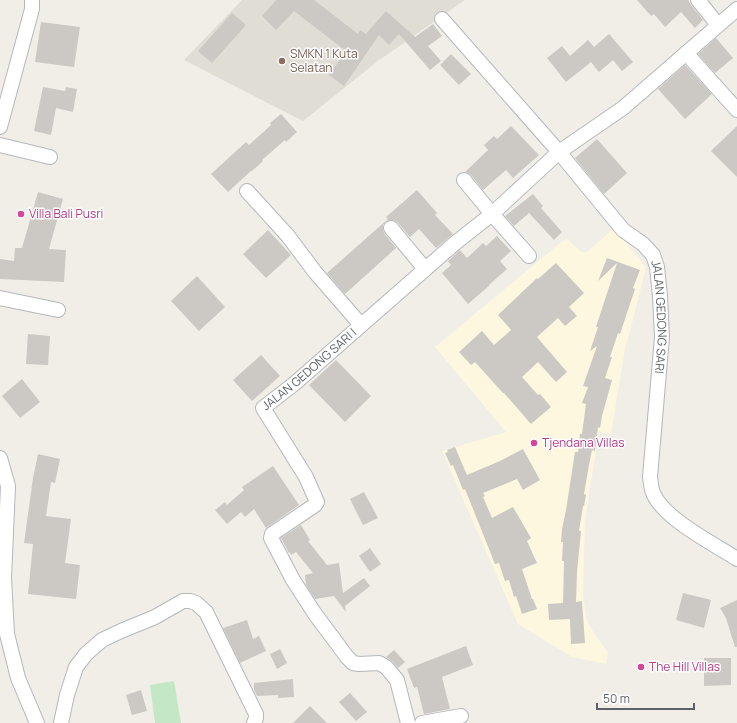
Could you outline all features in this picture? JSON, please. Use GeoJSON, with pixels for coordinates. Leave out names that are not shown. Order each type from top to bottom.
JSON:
{"type":"FeatureCollection","features":[{"type":"Feature","properties":{"kind":"street"},"geometry":{"type":"LineString","coordinates":[[0,127],[32,9],[32,0]]}},
{"type":"Feature","properties":{"kind":"street"},"geometry":{"type":"LineString","coordinates":[[698,0],[718,25]]}},
{"type":"Feature","properties":{"kind":"street","name":"JALAN GEDONG SARI I"},"geometry":{"type":"LineString","coordinates":[[408,723],[397,680],[386,667],[378,662],[359,664],[353,663],[346,657],[293,580],[271,538],[272,534],[315,505],[317,502],[306,477],[263,408],[294,384],[454,244],[492,214],[559,152],[623,108],[737,9]]}},
{"type":"Feature","properties":{"kind":"street","name":"JALAN GEDONG SARI"},"geometry":{"type":"LineString","coordinates":[[442,19],[559,152],[623,230],[643,244],[653,255],[657,266],[662,337],[650,477],[651,489],[658,502],[677,520],[737,559]]}},
{"type":"Feature","properties":{"kind":"street"},"geometry":{"type":"LineString","coordinates":[[686,53],[737,110]]}},
{"type":"Feature","properties":{"kind":"street"},"geometry":{"type":"LineString","coordinates":[[0,145],[50,157]]}},
{"type":"Feature","properties":{"kind":"street"},"geometry":{"type":"LineString","coordinates":[[464,180],[529,256]]}},
{"type":"Feature","properties":{"kind":"street"},"geometry":{"type":"LineString","coordinates":[[247,191],[288,236],[315,272],[361,325]]}},
{"type":"Feature","properties":{"kind":"street"},"geometry":{"type":"LineString","coordinates":[[391,228],[425,269]]}},
{"type":"Feature","properties":{"kind":"street"},"geometry":{"type":"LineString","coordinates":[[0,298],[58,310]]}},
{"type":"Feature","properties":{"kind":"street"},"geometry":{"type":"LineString","coordinates":[[0,458],[8,486],[4,578],[6,634],[18,678],[37,723]]}},
{"type":"Feature","properties":{"kind":"street"},"geometry":{"type":"LineString","coordinates":[[61,723],[67,695],[76,667],[86,654],[102,640],[155,618],[183,602],[190,601],[196,603],[206,612],[256,714],[254,723]]}},
{"type":"Feature","properties":{"kind":"street"},"geometry":{"type":"LineString","coordinates":[[422,723],[462,716]]}},
{"type":"Feature","properties":{"kind":"shaded area","name":"SMKN 1 Kuta Selatan"},"geometry":{"type":"Polygon","coordinates":[[[242,0],[465,0],[378,61],[303,121],[184,60],[242,0]]]}},
{"type":"Feature","properties":{"kind":"shaded area","name":"Tjendana Villas"},"geometry":{"type":"Polygon","coordinates":[[[614,228],[646,267],[626,343],[611,434],[599,432],[585,520],[583,597],[587,621],[595,635],[608,652],[606,664],[572,657],[518,624],[442,451],[506,432],[435,347],[566,238],[581,252],[587,252],[614,228]]]}},
{"type":"Feature","properties":{"kind":"green space"},"geometry":{"type":"Polygon","coordinates":[[[174,681],[181,723],[155,723],[150,685],[174,681]]]}},
{"type":"Feature","properties":{"kind":"building"},"geometry":{"type":"Polygon","coordinates":[[[276,0],[314,0],[358,34],[360,30],[366,34],[386,11],[415,37],[433,24],[442,36],[428,46],[441,61],[430,70],[399,34],[389,45],[379,35],[344,86],[329,75],[346,51],[294,11],[276,30],[262,16],[276,0]]]}},
{"type":"Feature","properties":{"kind":"building"},"geometry":{"type":"Polygon","coordinates":[[[637,0],[688,0],[703,20],[695,28],[681,12],[665,27],[654,14],[651,16],[637,0]]]}},
{"type":"Feature","properties":{"kind":"building"},"geometry":{"type":"Polygon","coordinates":[[[232,13],[246,25],[212,63],[198,51],[232,13]]]}},
{"type":"Feature","properties":{"kind":"building"},"geometry":{"type":"Polygon","coordinates":[[[41,22],[80,27],[74,67],[35,62],[41,22]]]}},
{"type":"Feature","properties":{"kind":"building"},"geometry":{"type":"Polygon","coordinates":[[[609,34],[633,62],[622,71],[613,60],[599,72],[591,62],[566,82],[547,58],[562,46],[570,56],[588,40],[594,47],[609,34]]]}},
{"type":"Feature","properties":{"kind":"building"},"geometry":{"type":"Polygon","coordinates":[[[716,38],[733,58],[715,73],[698,54],[716,38]]]}},
{"type":"Feature","properties":{"kind":"building"},"geometry":{"type":"Polygon","coordinates":[[[451,54],[471,74],[459,85],[440,65],[451,54]]]}},
{"type":"Feature","properties":{"kind":"building"},"geometry":{"type":"Polygon","coordinates":[[[685,65],[712,94],[685,119],[658,89],[685,65]]]}},
{"type":"Feature","properties":{"kind":"building"},"geometry":{"type":"Polygon","coordinates":[[[43,87],[65,91],[66,87],[77,89],[73,112],[56,108],[51,135],[34,131],[43,87]]]}},
{"type":"Feature","properties":{"kind":"building"},"geometry":{"type":"Polygon","coordinates":[[[281,114],[297,132],[286,142],[285,140],[262,160],[263,161],[228,192],[211,174],[246,142],[249,145],[281,114]]]}},
{"type":"Feature","properties":{"kind":"building"},"geometry":{"type":"Polygon","coordinates":[[[511,126],[539,155],[513,178],[506,170],[483,190],[471,175],[465,172],[488,150],[484,145],[494,136],[497,139],[511,126]]]}},
{"type":"Feature","properties":{"kind":"building"},"geometry":{"type":"Polygon","coordinates":[[[737,126],[737,177],[711,151],[737,126]]]}},
{"type":"Feature","properties":{"kind":"building"},"geometry":{"type":"Polygon","coordinates":[[[597,139],[627,173],[604,194],[575,158],[597,139]]]}},
{"type":"Feature","properties":{"kind":"building"},"geometry":{"type":"Polygon","coordinates":[[[417,190],[437,213],[435,215],[453,234],[436,248],[419,229],[410,237],[394,220],[386,221],[383,225],[384,233],[396,248],[345,294],[327,273],[388,219],[386,217],[417,190]]]}},
{"type":"Feature","properties":{"kind":"building"},"geometry":{"type":"Polygon","coordinates":[[[38,192],[63,199],[49,249],[66,250],[64,282],[0,279],[0,259],[14,261],[15,248],[22,248],[38,192]]]}},
{"type":"Feature","properties":{"kind":"building"},"geometry":{"type":"Polygon","coordinates":[[[533,194],[543,206],[541,208],[562,232],[554,240],[529,213],[514,226],[505,216],[533,194]]]}},
{"type":"Feature","properties":{"kind":"building"},"geometry":{"type":"Polygon","coordinates":[[[268,230],[291,255],[266,278],[243,254],[268,230]]]}},
{"type":"Feature","properties":{"kind":"building"},"geometry":{"type":"Polygon","coordinates":[[[497,236],[511,251],[500,261],[507,269],[468,304],[442,273],[451,265],[448,261],[460,250],[467,258],[483,243],[486,246],[497,236]]]}},
{"type":"Feature","properties":{"kind":"building"},"geometry":{"type":"Polygon","coordinates":[[[607,258],[640,270],[633,288],[635,289],[620,334],[618,333],[610,357],[612,357],[605,378],[612,380],[600,428],[598,427],[595,451],[592,450],[584,494],[586,495],[579,531],[581,531],[576,602],[582,601],[585,643],[571,644],[570,619],[549,620],[548,604],[563,603],[564,561],[562,561],[562,529],[575,452],[578,452],[580,434],[582,434],[586,404],[582,403],[588,387],[583,386],[597,346],[590,351],[598,327],[596,327],[617,263],[598,281],[607,258]]]}},
{"type":"Feature","properties":{"kind":"building"},"geometry":{"type":"Polygon","coordinates":[[[556,263],[584,293],[569,307],[577,316],[565,326],[558,318],[537,337],[567,372],[556,382],[538,362],[522,377],[551,407],[531,424],[475,362],[471,365],[459,352],[482,331],[494,345],[511,330],[498,315],[537,278],[538,279],[556,263]]]}},
{"type":"Feature","properties":{"kind":"building"},"geometry":{"type":"Polygon","coordinates":[[[197,276],[225,307],[199,331],[171,301],[197,276]]]}},
{"type":"Feature","properties":{"kind":"building"},"geometry":{"type":"Polygon","coordinates":[[[28,334],[50,336],[48,365],[26,364],[28,334]]]}},
{"type":"Feature","properties":{"kind":"building"},"geometry":{"type":"Polygon","coordinates":[[[261,355],[280,376],[252,401],[233,380],[261,355]]]}},
{"type":"Feature","properties":{"kind":"building"},"geometry":{"type":"Polygon","coordinates":[[[336,360],[371,396],[345,422],[309,385],[336,360]]]}},
{"type":"Feature","properties":{"kind":"building"},"geometry":{"type":"Polygon","coordinates":[[[22,379],[40,402],[20,418],[2,396],[22,379]]]}},
{"type":"Feature","properties":{"kind":"building"},"geometry":{"type":"Polygon","coordinates":[[[455,447],[467,475],[523,449],[540,480],[523,490],[517,479],[483,493],[485,496],[483,497],[492,518],[513,507],[531,538],[527,541],[537,563],[522,569],[537,609],[522,614],[516,596],[514,597],[509,580],[505,581],[499,563],[495,564],[465,489],[463,490],[453,465],[451,466],[445,453],[448,452],[447,450],[455,447]]]}},
{"type":"Feature","properties":{"kind":"building"},"geometry":{"type":"Polygon","coordinates":[[[38,454],[60,459],[55,483],[51,482],[46,516],[71,519],[65,563],[80,565],[76,599],[28,594],[33,544],[24,543],[33,478],[38,454]]]}},
{"type":"Feature","properties":{"kind":"building"},"geometry":{"type":"Polygon","coordinates":[[[273,466],[299,505],[266,528],[254,509],[245,517],[241,512],[227,524],[215,510],[225,502],[227,505],[244,490],[242,487],[273,466]]]}},
{"type":"Feature","properties":{"kind":"building"},"geometry":{"type":"Polygon","coordinates":[[[364,492],[378,518],[363,525],[350,499],[364,492]]]}},
{"type":"Feature","properties":{"kind":"building"},"geometry":{"type":"Polygon","coordinates":[[[301,525],[310,540],[308,541],[327,565],[339,563],[343,593],[364,578],[370,586],[345,606],[346,612],[334,596],[315,599],[306,585],[305,575],[313,573],[296,552],[291,555],[290,552],[289,553],[281,538],[301,525]]]}},
{"type":"Feature","properties":{"kind":"building"},"geometry":{"type":"Polygon","coordinates":[[[370,548],[381,564],[370,572],[359,556],[370,548]]]}},
{"type":"Feature","properties":{"kind":"building"},"geometry":{"type":"Polygon","coordinates":[[[683,593],[711,600],[704,628],[676,620],[683,593]]]}},
{"type":"Feature","properties":{"kind":"building"},"geometry":{"type":"Polygon","coordinates":[[[737,600],[737,647],[735,647],[726,618],[720,608],[737,600]]]}},
{"type":"Feature","properties":{"kind":"building"},"geometry":{"type":"Polygon","coordinates":[[[247,620],[253,639],[259,636],[266,651],[240,663],[223,628],[247,620]]]}},
{"type":"Feature","properties":{"kind":"building"},"geometry":{"type":"Polygon","coordinates":[[[466,646],[473,665],[442,677],[450,709],[424,714],[417,687],[414,688],[407,669],[466,646]]]}},
{"type":"Feature","properties":{"kind":"building"},"geometry":{"type":"Polygon","coordinates":[[[280,649],[287,663],[277,669],[270,654],[280,649]]]}},
{"type":"Feature","properties":{"kind":"building"},"geometry":{"type":"Polygon","coordinates":[[[394,650],[405,662],[398,668],[386,657],[394,650]]]}},
{"type":"Feature","properties":{"kind":"building"},"geometry":{"type":"Polygon","coordinates":[[[704,658],[731,658],[731,685],[704,686],[704,658]]]}},
{"type":"Feature","properties":{"kind":"building"},"geometry":{"type":"Polygon","coordinates":[[[293,679],[294,697],[278,698],[278,695],[257,696],[254,690],[254,683],[293,679]]]}},
{"type":"Feature","properties":{"kind":"building"},"geometry":{"type":"Polygon","coordinates":[[[141,690],[147,711],[132,715],[126,695],[141,690]]]}},
{"type":"Feature","properties":{"kind":"building"},"geometry":{"type":"Polygon","coordinates":[[[350,693],[367,712],[356,721],[339,702],[350,693]]]}},
{"type":"Feature","properties":{"kind":"building"},"geometry":{"type":"Polygon","coordinates":[[[310,706],[327,723],[293,723],[310,706]]]}},
{"type":"Feature","properties":{"kind":"place","name":"SMKN 1 Kuta Selatan"},"geometry":{"type":"Point","coordinates":[282,61]}},
{"type":"Feature","properties":{"kind":"place","name":"Villa Bali Pusri"},"geometry":{"type":"Point","coordinates":[21,214]}},
{"type":"Feature","properties":{"kind":"place","name":"Tjendana Villas"},"geometry":{"type":"Point","coordinates":[534,443]}},
{"type":"Feature","properties":{"kind":"place","name":"The Hill Villas"},"geometry":{"type":"Point","coordinates":[641,667]}}]}
